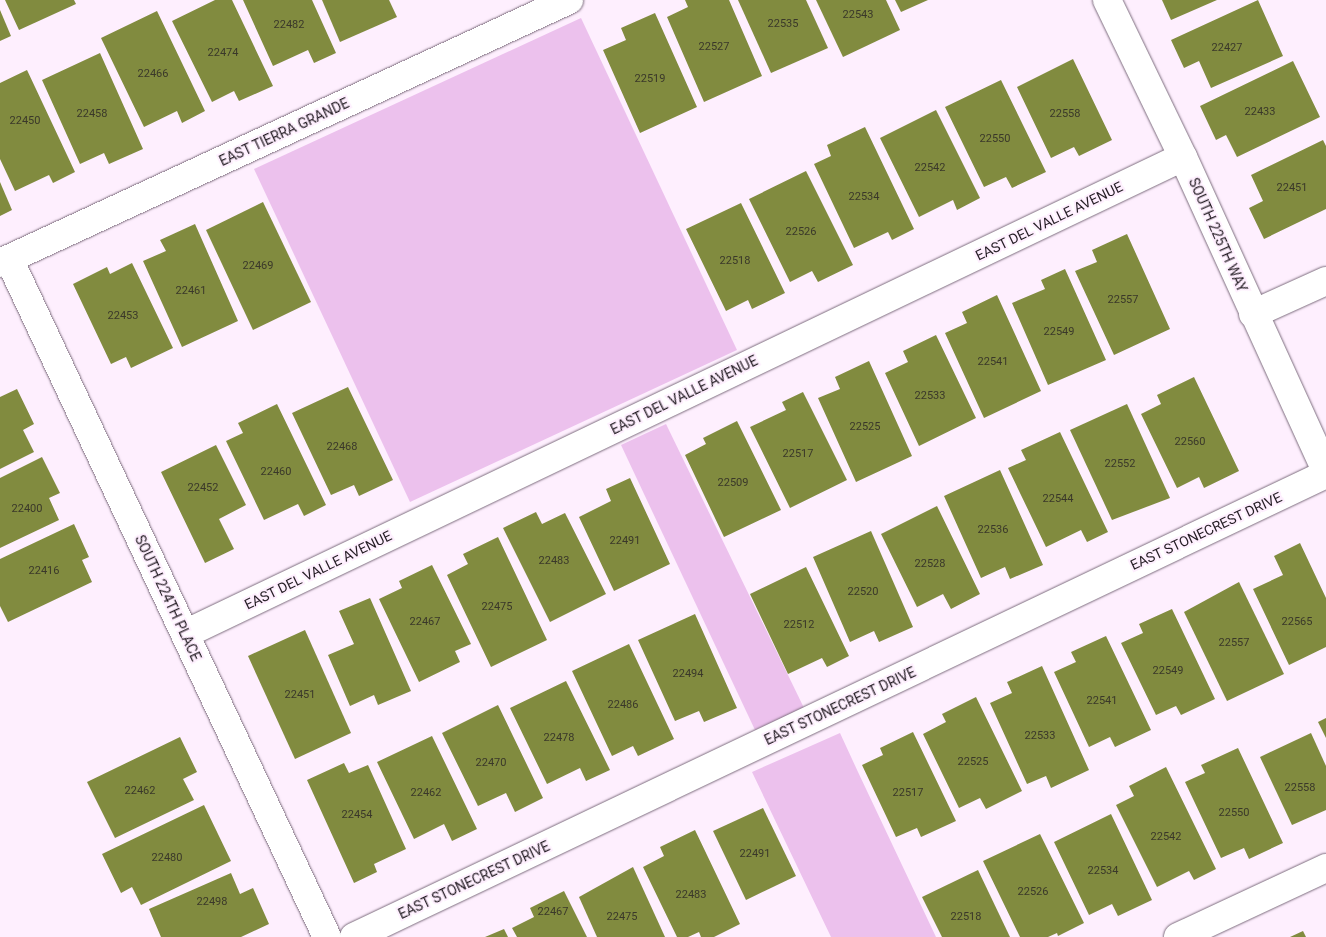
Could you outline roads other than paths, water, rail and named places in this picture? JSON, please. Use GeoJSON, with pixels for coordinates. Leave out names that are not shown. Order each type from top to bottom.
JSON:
{"type":"FeatureCollection","features":[{"type":"Feature","properties":{"kind":"street","name":"EAST TIERRA GRANDE"},"geometry":{"type":"LineString","coordinates":[[5,261],[569,0]]}},
{"type":"Feature","properties":{"kind":"street","name":"SOUTH 225TH WAY"},"geometry":{"type":"LineString","coordinates":[[1107,0],[1183,157],[1326,473]]}},
{"type":"Feature","properties":{"kind":"street","name":"EAST DEL VALLE AVENUE"},"geometry":{"type":"LineString","coordinates":[[184,634],[1183,157]]}},
{"type":"Feature","properties":{"kind":"street","name":"SOUTH 224TH PLACE"},"geometry":{"type":"LineString","coordinates":[[5,261],[328,937]]}},
{"type":"Feature","properties":{"kind":"street"},"geometry":{"type":"LineString","coordinates":[[1253,314],[1326,280]]}},
{"type":"Feature","properties":{"kind":"street","name":"EAST STONECREST DRIVE"},"geometry":{"type":"LineString","coordinates":[[354,937],[1326,473]]}},
{"type":"Feature","properties":{"kind":"street"},"geometry":{"type":"LineString","coordinates":[[1178,937],[1326,868]]}}]}
